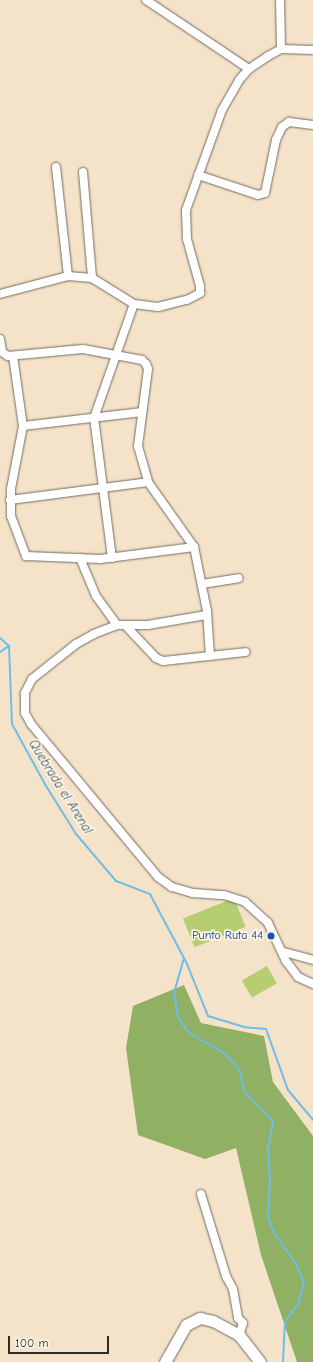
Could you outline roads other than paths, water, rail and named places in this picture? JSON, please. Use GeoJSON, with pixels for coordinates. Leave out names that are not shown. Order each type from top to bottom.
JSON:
{"type":"FeatureCollection","features":[{"type":"Feature","properties":{"kind":"street"},"geometry":{"type":"LineString","coordinates":[[146,0],[249,69]]}},
{"type":"Feature","properties":{"kind":"street"},"geometry":{"type":"LineString","coordinates":[[280,0],[281,49]]}},
{"type":"Feature","properties":{"kind":"street"},"geometry":{"type":"LineString","coordinates":[[0,294],[68,276],[92,278],[134,304],[158,307],[187,300],[200,293],[200,286],[185,225],[189,197],[222,110],[239,80],[249,69],[281,49],[313,50]]}},
{"type":"Feature","properties":{"kind":"street"},"geometry":{"type":"LineString","coordinates":[[198,175],[258,195],[265,193],[276,140],[282,127],[289,122],[313,125]]}},
{"type":"Feature","properties":{"kind":"street"},"geometry":{"type":"LineString","coordinates":[[56,167],[68,276]]}},
{"type":"Feature","properties":{"kind":"street"},"geometry":{"type":"LineString","coordinates":[[83,172],[92,278]]}},
{"type":"Feature","properties":{"kind":"street"},"geometry":{"type":"LineString","coordinates":[[112,558],[101,488],[94,418],[114,356],[134,304]]}},
{"type":"Feature","properties":{"kind":"street"},"geometry":{"type":"LineString","coordinates":[[0,339],[5,356],[83,349],[142,360],[146,364],[148,369],[138,446],[148,482],[191,544],[202,584],[210,656]]}},
{"type":"Feature","properties":{"kind":"street"},"geometry":{"type":"LineString","coordinates":[[13,356],[23,426],[10,500],[11,516],[26,556],[100,559],[191,544]]}},
{"type":"Feature","properties":{"kind":"street"},"geometry":{"type":"LineString","coordinates":[[23,426],[142,412]]}},
{"type":"Feature","properties":{"kind":"street"},"geometry":{"type":"LineString","coordinates":[[10,500],[148,482]]}},
{"type":"Feature","properties":{"kind":"street"},"geometry":{"type":"LineString","coordinates":[[100,559],[110,546]]}},
{"type":"Feature","properties":{"kind":"street"},"geometry":{"type":"LineString","coordinates":[[80,558],[96,596],[121,625],[156,658],[163,660],[246,652]]}},
{"type":"Feature","properties":{"kind":"street"},"geometry":{"type":"LineString","coordinates":[[202,584],[239,578]]}},
{"type":"Feature","properties":{"kind":"street"},"geometry":{"type":"LineString","coordinates":[[206,615],[148,625],[121,625],[76,644],[32,679],[25,693],[25,713],[32,724],[158,877],[172,887],[193,893],[224,895],[245,902],[268,923],[284,952],[286,960],[298,977],[313,984]]}},
{"type":"Feature","properties":{"kind":"street"},"geometry":{"type":"LineString","coordinates":[[284,952],[313,960]]}},
{"type":"Feature","properties":{"kind":"street"},"geometry":{"type":"LineString","coordinates":[[201,1194],[226,1276],[233,1289],[238,1318],[243,1323],[239,1335]]}},
{"type":"Feature","properties":{"kind":"street"},"geometry":{"type":"LineString","coordinates":[[165,1362],[186,1325],[194,1319],[212,1321],[239,1335],[260,1362]]}},
{"type":"Feature","properties":{"kind":"waterway"},"geometry":{"type":"LineString","coordinates":[[0,638],[9,646]]}},
{"type":"Feature","properties":{"kind":"waterway","name":"Quebrada el Arenal"},"geometry":{"type":"LineString","coordinates":[[9,646],[12,724],[46,786],[76,834],[116,881],[150,894],[187,964],[208,1016],[243,1027],[266,1029],[288,1090],[313,1120]]}},
{"type":"Feature","properties":{"kind":"waterway"},"geometry":{"type":"LineString","coordinates":[[0,652],[9,646]]}},
{"type":"Feature","properties":{"kind":"waterway"},"geometry":{"type":"LineString","coordinates":[[184,958],[174,992],[178,1017],[188,1032],[225,1054],[240,1071],[244,1091],[273,1121],[268,1150],[270,1180],[268,1217],[273,1231],[296,1264],[304,1282],[298,1304],[285,1322],[283,1362]]}},
{"type":"Feature","properties":{"kind":"place","name":"Punto Ruta 44"},"geometry":{"type":"Point","coordinates":[271,936]}}]}
